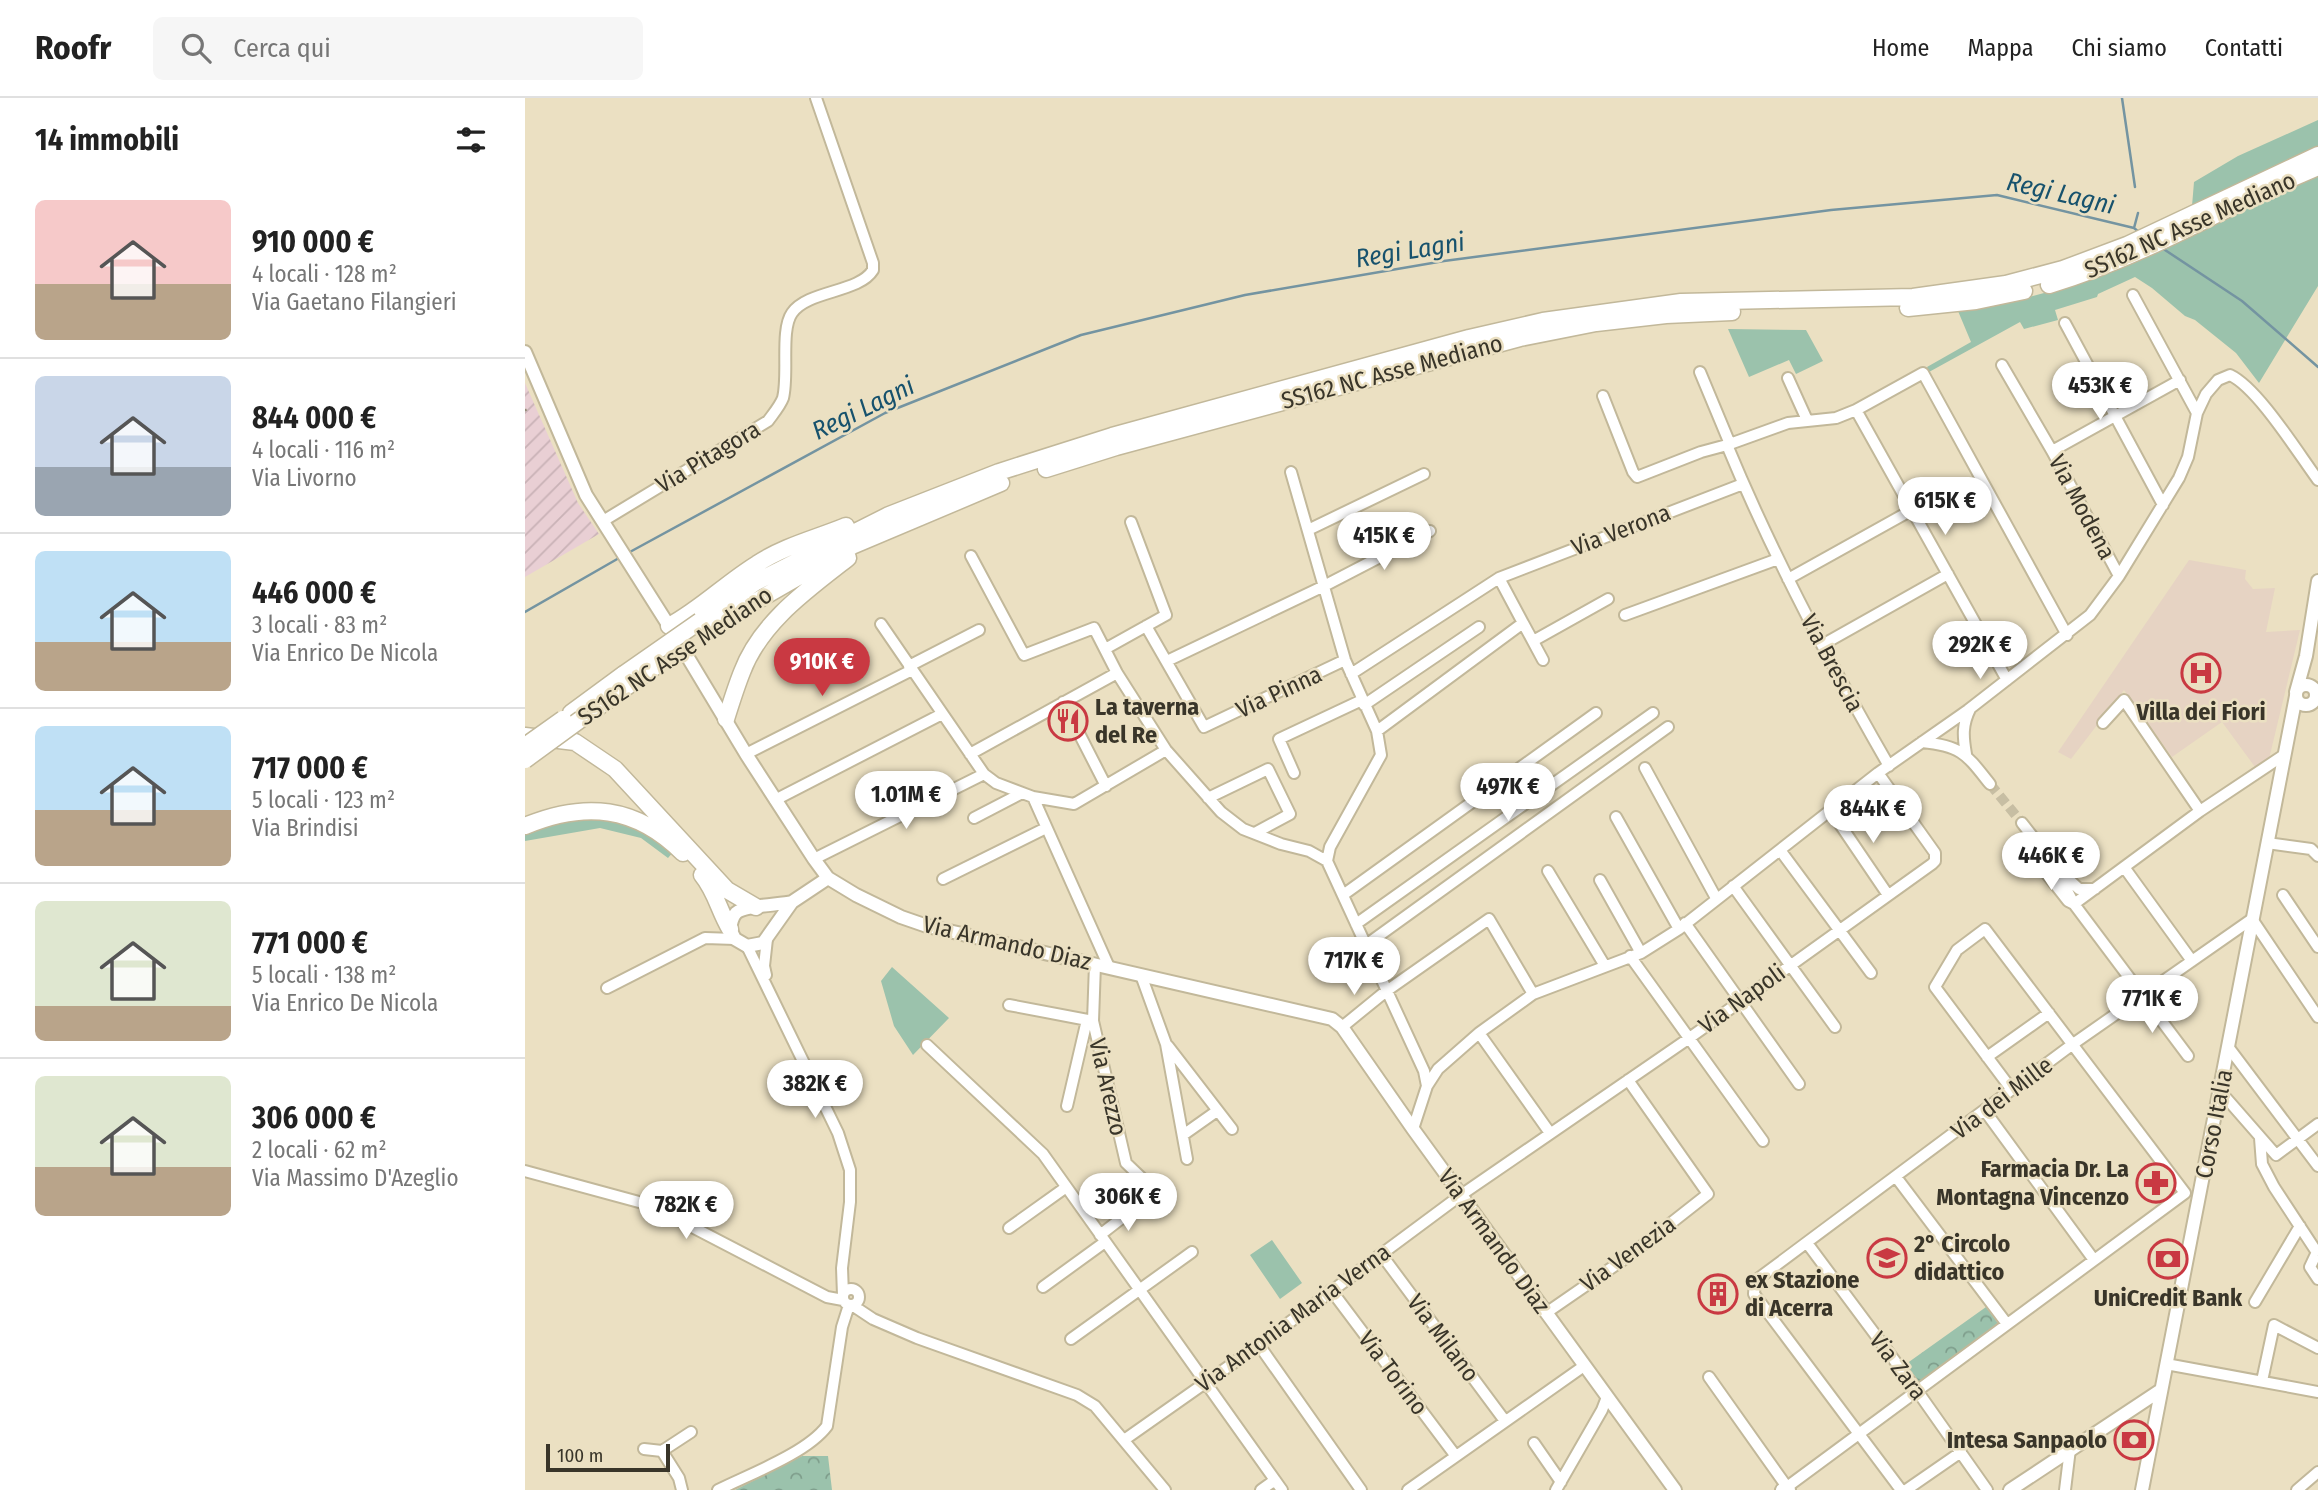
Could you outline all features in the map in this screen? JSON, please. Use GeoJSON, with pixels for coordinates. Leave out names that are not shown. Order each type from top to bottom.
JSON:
{"type":"FeatureCollection","features":[{"type":"Feature","properties":{"kind":"highway","name":"SS162 NC Asse Mediano"},"geometry":{"type":"LineString","coordinates":[[2212,210],[2318,155]]}},
{"type":"Feature","properties":{"kind":"highway","name":"SS162 NC Asse Mediano"},"geometry":{"type":"LineString","coordinates":[[525,746],[576,716],[703,625],[756,582],[846,536],[1002,482],[1116,447],[1520,338],[1596,323],[1666,315],[1941,306],[2017,293],[2091,265],[2212,210],[2318,167]]}},
{"type":"Feature","properties":{"kind":"highway"},"geometry":{"type":"LineString","coordinates":[[669,626],[708,602],[757,563],[776,554],[867,518],[923,508]]}},
{"type":"Feature","properties":{"kind":"highway"},"geometry":{"type":"LineString","coordinates":[[726,719],[742,670],[767,629],[798,596],[850,556],[923,508]]}},
{"type":"Feature","properties":{"kind":"highway","name":"SS162 NC Asse Mediano"},"geometry":{"type":"LineString","coordinates":[[525,760],[576,716]]}},
{"type":"Feature","properties":{"kind":"highway"},"geometry":{"type":"LineString","coordinates":[[525,736],[575,742],[615,769],[727,890],[756,907]]}},
{"type":"Feature","properties":{"kind":"highway"},"geometry":{"type":"LineString","coordinates":[[525,826],[548,817],[583,810],[622,814],[657,831],[691,862],[717,898],[731,925]]}},
{"type":"Feature","properties":{"kind":"main road","name":"Via Armando Diaz"},"geometry":{"type":"LineString","coordinates":[[525,352],[586,495],[635,570],[775,800],[828,878],[901,917],[927,926],[1332,1019],[1342,1027],[1675,1490]]}},
{"type":"Feature","properties":{"kind":"main road","name":"Corso Italia"},"geometry":{"type":"LineString","coordinates":[[2142,1490],[2284,755],[2306,656],[2318,581]]}},
{"type":"Feature","properties":{"kind":"main road","name":"Corso Italia"},"geometry":{"type":"LineString","coordinates":[[2306,656],[2314,698]]}},
{"type":"Feature","properties":{"kind":"main road"},"geometry":{"type":"LineString","coordinates":[[2306,684],[2314,698],[2301,704],[2296,694],[2300,687],[2306,684]]}},
{"type":"Feature","properties":{"kind":"main road"},"geometry":{"type":"LineString","coordinates":[[2294,717],[2314,698]]}},
{"type":"Feature","properties":{"kind":"main road"},"geometry":{"type":"LineString","coordinates":[[792,902],[749,907],[731,925],[747,946],[758,945],[792,902],[818,882],[828,878]]}},
{"type":"Feature","properties":{"kind":"main road"},"geometry":{"type":"LineString","coordinates":[[756,907],[765,913],[769,933]]}},
{"type":"Feature","properties":{"kind":"main road"},"geometry":{"type":"LineString","coordinates":[[2010,1490],[2161,1390]]}},
{"type":"Feature","properties":{"kind":"street","name":"Via Pitagora"},"geometry":{"type":"LineString","coordinates":[[603,521],[768,421],[782,401],[786,383],[787,323],[793,311],[803,304],[863,279],[873,270],[873,263],[816,98]]}},
{"type":"Feature","properties":{"kind":"street"},"geometry":{"type":"LineString","coordinates":[[2133,295],[2197,413]]}},
{"type":"Feature","properties":{"kind":"street"},"geometry":{"type":"LineString","coordinates":[[2065,323],[2163,505]]}},
{"type":"Feature","properties":{"kind":"street","name":"Via Modena"},"geometry":{"type":"LineString","coordinates":[[2002,365],[2119,576]]}},
{"type":"Feature","properties":{"kind":"street","name":"Via Brescia"},"geometry":{"type":"LineString","coordinates":[[1700,372],[1743,484],[1778,559],[1889,766]]}},
{"type":"Feature","properties":{"kind":"street"},"geometry":{"type":"LineString","coordinates":[[1603,396],[1637,477],[1701,452],[1789,423],[1836,418],[1923,373],[2067,635]]}},
{"type":"Feature","properties":{"kind":"street"},"geometry":{"type":"LineString","coordinates":[[1413,1129],[1427,1086],[1438,1069],[1479,1034],[1533,994],[1636,954],[1682,926],[1878,773],[1971,708],[2067,635],[2098,606],[2179,478],[2188,457],[2197,413],[2206,394],[2218,380],[2230,374],[2255,395],[2318,480]]}},
{"type":"Feature","properties":{"kind":"street"},"geometry":{"type":"LineString","coordinates":[[1788,378],[1807,420]]}},
{"type":"Feature","properties":{"kind":"street"},"geometry":{"type":"LineString","coordinates":[[2052,451],[2180,380]]}},
{"type":"Feature","properties":{"kind":"street"},"geometry":{"type":"LineString","coordinates":[[1856,410],[2007,680]]}},
{"type":"Feature","properties":{"kind":"street"},"geometry":{"type":"LineString","coordinates":[[1291,472],[1345,660],[1377,732],[1381,755],[1330,847],[1327,861]]}},
{"type":"Feature","properties":{"kind":"street"},"geometry":{"type":"LineString","coordinates":[[1308,530],[1425,474]]}},
{"type":"Feature","properties":{"kind":"street","name":"Via Verona"},"geometry":{"type":"LineString","coordinates":[[1350,674],[1499,578],[1743,484]]}},
{"type":"Feature","properties":{"kind":"street"},"geometry":{"type":"LineString","coordinates":[[1788,579],[1912,510]]}},
{"type":"Feature","properties":{"kind":"street"},"geometry":{"type":"LineString","coordinates":[[1105,649],[1167,615],[1131,522]]}},
{"type":"Feature","properties":{"kind":"street"},"geometry":{"type":"LineString","coordinates":[[1167,661],[1324,586],[1430,531]]}},
{"type":"Feature","properties":{"kind":"street"},"geometry":{"type":"LineString","coordinates":[[971,556],[1024,655],[1094,628],[1117,673],[1166,750],[1220,812],[1243,829],[1281,844],[1310,851],[1327,861],[1385,992],[1424,1071],[1427,1086]]}},
{"type":"Feature","properties":{"kind":"street"},"geometry":{"type":"LineString","coordinates":[[1625,615],[1778,559]]}},
{"type":"Feature","properties":{"kind":"street"},"geometry":{"type":"LineString","coordinates":[[1822,645],[1948,574]]}},
{"type":"Feature","properties":{"kind":"street"},"geometry":{"type":"LineString","coordinates":[[1499,578],[1543,660]]}},
{"type":"Feature","properties":{"kind":"street"},"geometry":{"type":"LineString","coordinates":[[1533,640],[1608,599]]}},
{"type":"Feature","properties":{"kind":"street"},"geometry":{"type":"LineString","coordinates":[[1377,732],[1523,623]]}},
{"type":"Feature","properties":{"kind":"street"},"geometry":{"type":"LineString","coordinates":[[881,624],[984,774],[996,783],[1028,795],[1074,803],[1166,750]]}},
{"type":"Feature","properties":{"kind":"street","name":"Via Pinna"},"geometry":{"type":"LineString","coordinates":[[1146,626],[1204,727],[1345,660]]}},
{"type":"Feature","properties":{"kind":"street"},"geometry":{"type":"LineString","coordinates":[[1294,773],[1279,739],[1363,703],[1479,627]]}},
{"type":"Feature","properties":{"kind":"street"},"geometry":{"type":"LineString","coordinates":[[746,754],[979,630]]}},
{"type":"Feature","properties":{"kind":"street"},"geometry":{"type":"LineString","coordinates":[[970,754],[1117,673]]}},
{"type":"Feature","properties":{"kind":"street"},"geometry":{"type":"LineString","coordinates":[[2103,723],[2124,700],[2200,811]]}},
{"type":"Feature","properties":{"kind":"street"},"geometry":{"type":"LineString","coordinates":[[1063,702],[1106,786]]}},
{"type":"Feature","properties":{"kind":"street"},"geometry":{"type":"LineString","coordinates":[[1966,754],[1962,733],[1971,708]]}},
{"type":"Feature","properties":{"kind":"street"},"geometry":{"type":"LineString","coordinates":[[1343,895],[1596,713]]}},
{"type":"Feature","properties":{"kind":"street"},"geometry":{"type":"LineString","coordinates":[[1356,924],[1653,713]]}},
{"type":"Feature","properties":{"kind":"street"},"geometry":{"type":"LineString","coordinates":[[775,800],[941,714]]}},
{"type":"Feature","properties":{"kind":"street"},"geometry":{"type":"LineString","coordinates":[[1366,945],[1668,727]]}},
{"type":"Feature","properties":{"kind":"street"},"geometry":{"type":"LineString","coordinates":[[1922,742],[1951,747],[1966,754],[1990,784]]}},
{"type":"Feature","properties":{"kind":"street"},"geometry":{"type":"LineString","coordinates":[[2074,904],[2200,811],[2284,755]]}},
{"type":"Feature","properties":{"kind":"street"},"geometry":{"type":"LineString","coordinates":[[1645,768],[1716,898]]}},
{"type":"Feature","properties":{"kind":"street"},"geometry":{"type":"LineString","coordinates":[[1208,798],[1268,769],[1290,814],[1255,833]]}},
{"type":"Feature","properties":{"kind":"street","name":"Via Napoli"},"geometry":{"type":"LineString","coordinates":[[1461,1195],[1688,1039],[1932,864],[1936,857],[1878,773]]}},
{"type":"Feature","properties":{"kind":"street"},"geometry":{"type":"LineString","coordinates":[[814,859],[984,774]]}},
{"type":"Feature","properties":{"kind":"street"},"geometry":{"type":"LineString","coordinates":[[974,818],[1028,795]]}},
{"type":"Feature","properties":{"kind":"street"},"geometry":{"type":"LineString","coordinates":[[1028,795],[1046,828],[1109,967]]}},
{"type":"Feature","properties":{"kind":"street"},"geometry":{"type":"LineString","coordinates":[[1831,811],[1888,895]]}},
{"type":"Feature","properties":{"kind":"street"},"geometry":{"type":"LineString","coordinates":[[1616,817],[1682,926],[1799,1084]]}},
{"type":"Feature","properties":{"kind":"street"},"geometry":{"type":"LineString","coordinates":[[2022,823],[2075,887],[2095,889]]}},
{"type":"Feature","properties":{"kind":"street"},"geometry":{"type":"LineString","coordinates":[[943,879],[1046,828]]}},
{"type":"Feature","properties":{"kind":"street"},"geometry":{"type":"LineString","coordinates":[[2022,842],[2068,901],[2074,904]]}},
{"type":"Feature","properties":{"kind":"street"},"geometry":{"type":"LineString","coordinates":[[2267,843],[2311,849],[2318,856]]}},
{"type":"Feature","properties":{"kind":"street"},"geometry":{"type":"LineString","coordinates":[[1780,850],[1838,932],[1871,973]]}},
{"type":"Feature","properties":{"kind":"street"},"geometry":{"type":"LineString","coordinates":[[2050,859],[2074,904],[2188,1056]]}},
{"type":"Feature","properties":{"kind":"street"},"geometry":{"type":"LineString","coordinates":[[2124,867],[2192,961]]}},
{"type":"Feature","properties":{"kind":"street"},"geometry":{"type":"LineString","coordinates":[[1548,871],[1605,966]]}},
{"type":"Feature","properties":{"kind":"street"},"geometry":{"type":"LineString","coordinates":[[1600,880],[1636,954],[1688,1039],[1763,1141]]}},
{"type":"Feature","properties":{"kind":"street"},"geometry":{"type":"LineString","coordinates":[[1733,886],[1835,1027]]}},
{"type":"Feature","properties":{"kind":"street"},"geometry":{"type":"LineString","coordinates":[[2283,895],[2318,947]]}},
{"type":"Feature","properties":{"kind":"street"},"geometry":{"type":"LineString","coordinates":[[1342,1027],[1385,992],[1489,919],[1533,994]]}},
{"type":"Feature","properties":{"kind":"street"},"geometry":{"type":"LineString","coordinates":[[2252,919],[2318,1017]]}},
{"type":"Feature","properties":{"kind":"street","name":"Via dei Mille"},"geometry":{"type":"LineString","coordinates":[[1860,1434],[1754,1294],[1755,1281],[2073,1044],[2252,919]]}},
{"type":"Feature","properties":{"kind":"street"},"geometry":{"type":"LineString","coordinates":[[607,988],[731,925]]}},
{"type":"Feature","properties":{"kind":"street"},"geometry":{"type":"LineString","coordinates":[[705,938],[731,925]]}},
{"type":"Feature","properties":{"kind":"street"},"geometry":{"type":"LineString","coordinates":[[2012,1090],[1935,988],[1957,950],[1985,929],[2185,1193]]}},
{"type":"Feature","properties":{"kind":"street"},"geometry":{"type":"LineString","coordinates":[[768,988],[764,966],[769,933]]}},
{"type":"Feature","properties":{"kind":"street"},"geometry":{"type":"LineString","coordinates":[[719,1490],[798,1450],[816,1438],[827,1426],[842,1327],[851,1299],[843,1256],[850,1202],[850,1170],[838,1133],[747,946]]}},
{"type":"Feature","properties":{"kind":"street","name":"Via Arezzo"},"geometry":{"type":"LineString","coordinates":[[1067,1106],[1090,1020],[1095,964]]}},
{"type":"Feature","properties":{"kind":"street"},"geometry":{"type":"LineString","coordinates":[[1140,975],[1166,1044],[1187,1159]]}},
{"type":"Feature","properties":{"kind":"street","name":"Via Arezzo"},"geometry":{"type":"LineString","coordinates":[[1009,1005],[1090,1020]]}},
{"type":"Feature","properties":{"kind":"street"},"geometry":{"type":"LineString","coordinates":[[1987,1057],[2049,1013]]}},
{"type":"Feature","properties":{"kind":"street","name":"Via Arezzo"},"geometry":{"type":"LineString","coordinates":[[1090,1020],[1126,1163],[1149,1185]]}},
{"type":"Feature","properties":{"kind":"street"},"geometry":{"type":"LineString","coordinates":[[1479,1034],[1550,1133]]}},
{"type":"Feature","properties":{"kind":"street"},"geometry":{"type":"LineString","coordinates":[[1166,1044],[1231,1129]]}},
{"type":"Feature","properties":{"kind":"street"},"geometry":{"type":"LineString","coordinates":[[927,1045],[1043,1154],[1282,1490]]}},
{"type":"Feature","properties":{"kind":"street"},"geometry":{"type":"LineString","coordinates":[[2229,1048],[2318,1166]]}},
{"type":"Feature","properties":{"kind":"street","name":"Via Venezia"},"geometry":{"type":"LineString","coordinates":[[1546,1313],[1633,1253],[1708,1194],[1628,1080]]}},
{"type":"Feature","properties":{"kind":"street"},"geometry":{"type":"LineString","coordinates":[[2220,1091],[2276,1155],[2318,1124]]}},
{"type":"Feature","properties":{"kind":"street"},"geometry":{"type":"LineString","coordinates":[[1183,1135],[1217,1111]]}},
{"type":"Feature","properties":{"kind":"street"},"geometry":{"type":"LineString","coordinates":[[1985,1111],[2094,1260]]}},
{"type":"Feature","properties":{"kind":"street"},"geometry":{"type":"LineString","coordinates":[[2260,1138],[2262,1164],[2317,1250],[2310,1267],[2318,1279]]}},
{"type":"Feature","properties":{"kind":"street"},"geometry":{"type":"LineString","coordinates":[[525,1171],[650,1205],[827,1297],[851,1299],[873,1320],[1077,1395],[1095,1405],[1165,1490]]}},
{"type":"Feature","properties":{"kind":"street"},"geometry":{"type":"LineString","coordinates":[[1896,1177],[2007,1324]]}},
{"type":"Feature","properties":{"kind":"street"},"geometry":{"type":"LineString","coordinates":[[1009,1228],[1065,1188]]}},
{"type":"Feature","properties":{"kind":"street"},"geometry":{"type":"LineString","coordinates":[[1709,1377],[1786,1489],[2185,1193],[2200,1193]]}},
{"type":"Feature","properties":{"kind":"street","name":"Via Antonia Maria Verna"},"geometry":{"type":"LineString","coordinates":[[1124,1440],[1259,1345],[1461,1195]]}},
{"type":"Feature","properties":{"kind":"street"},"geometry":{"type":"LineString","coordinates":[[1042,1287],[1103,1238],[1136,1207]]}},
{"type":"Feature","properties":{"kind":"street"},"geometry":{"type":"LineString","coordinates":[[2255,1302],[2300,1226]]}},
{"type":"Feature","properties":{"kind":"street","name":"Via Zara"},"geometry":{"type":"LineString","coordinates":[[1807,1243],[1987,1490]]}},
{"type":"Feature","properties":{"kind":"street"},"geometry":{"type":"LineString","coordinates":[[1071,1339],[1192,1252]]}},
{"type":"Feature","properties":{"kind":"street","name":"Via Milano"},"geometry":{"type":"LineString","coordinates":[[1381,1254],[1505,1421]]}},
{"type":"Feature","properties":{"kind":"street","name":"Via Torino"},"geometry":{"type":"LineString","coordinates":[[1331,1290],[1455,1455]]}},
{"type":"Feature","properties":{"kind":"street"},"geometry":{"type":"LineString","coordinates":[[2262,1381],[2274,1325],[2318,1348]]}},
{"type":"Feature","properties":{"kind":"street"},"geometry":{"type":"LineString","coordinates":[[1259,1345],[1361,1490]]}},
{"type":"Feature","properties":{"kind":"street"},"geometry":{"type":"LineString","coordinates":[[2166,1364],[2318,1392]]}},
{"type":"Feature","properties":{"kind":"street"},"geometry":{"type":"LineString","coordinates":[[1408,1490],[1584,1366]]}},
{"type":"Feature","properties":{"kind":"street"},"geometry":{"type":"LineString","coordinates":[[1558,1486],[1607,1397]]}},
{"type":"Feature","properties":{"kind":"street"},"geometry":{"type":"LineString","coordinates":[[644,1449],[662,1451],[691,1432]]}},
{"type":"Feature","properties":{"kind":"street"},"geometry":{"type":"LineString","coordinates":[[1860,1434],[1904,1490],[1961,1452]]}},
{"type":"Feature","properties":{"kind":"street"},"geometry":{"type":"LineString","coordinates":[[1534,1443],[1558,1486]]}},
{"type":"Feature","properties":{"kind":"street"},"geometry":{"type":"LineString","coordinates":[[2065,1490],[2070,1449]]}},
{"type":"Feature","properties":{"kind":"street"},"geometry":{"type":"LineString","coordinates":[[662,1451],[680,1478],[681,1490]]}},
{"type":"Feature","properties":{"kind":"street"},"geometry":{"type":"LineString","coordinates":[[2297,1490],[2318,1472]]}},
{"type":"Feature","properties":{"kind":"street"},"geometry":{"type":"LineString","coordinates":[[1261,1490],[1275,1480]]}},
{"type":"Feature","properties":{"kind":"shaded area"},"geometry":{"type":"Polygon","coordinates":[[[525,383],[578,503],[599,534],[525,577],[525,383]]]}},
{"type":"Feature","properties":{"kind":"shaded area","name":"Villa dei Fiori"},"geometry":{"type":"Polygon","coordinates":[[[2189,560],[2246,570],[2245,579],[2253,589],[2275,588],[2266,632],[2300,630],[2269,759],[2255,767],[2222,722],[2172,757],[2124,690],[2071,759],[2058,752],[2189,560]]]}},
{"type":"Feature","properties":{"kind":"green space"},"geometry":{"type":"Polygon","coordinates":[[[2318,120],[2318,149],[2192,206],[2194,182],[2238,156],[2318,120]]]}},
{"type":"Feature","properties":{"kind":"green space"},"geometry":{"type":"Polygon","coordinates":[[[2318,175],[2318,286],[2259,383],[2236,353],[2135,277],[2098,294],[2097,297],[2055,310],[2058,320],[2024,329],[2020,322],[1929,372],[1927,367],[1971,342],[1958,311],[2029,297],[2098,276],[2154,253],[2318,175]]]}},
{"type":"Feature","properties":{"kind":"green space"},"geometry":{"type":"Polygon","coordinates":[[[1728,329],[1806,330],[1823,361],[1796,374],[1789,360],[1749,377],[1728,329]]]}},
{"type":"Feature","properties":{"kind":"green space"},"geometry":{"type":"Polygon","coordinates":[[[572,816],[631,822],[674,851],[668,858],[641,838],[600,828],[525,841],[525,832],[572,816]]]}},
{"type":"Feature","properties":{"kind":"green space"},"geometry":{"type":"Polygon","coordinates":[[[892,967],[949,1018],[913,1055],[894,1026],[881,981],[892,967]]]}},
{"type":"Feature","properties":{"kind":"green space"},"geometry":{"type":"Polygon","coordinates":[[[1272,1240],[1302,1283],[1280,1299],[1250,1255],[1272,1240]]]}},
{"type":"Feature","properties":{"kind":"green space"},"geometry":{"type":"Polygon","coordinates":[[[1986,1307],[2000,1326],[1920,1383],[1906,1364],[1986,1307]]]}},
{"type":"Feature","properties":{"kind":"green space"},"geometry":{"type":"Polygon","coordinates":[[[802,1456],[828,1456],[832,1490],[735,1490],[802,1456]]]}},
{"type":"Feature","properties":{"kind":"waterway"},"geometry":{"type":"LineString","coordinates":[[2122,98],[2135,187]]}},
{"type":"Feature","properties":{"kind":"waterway","name":"Regi Lagni"},"geometry":{"type":"LineString","coordinates":[[628,553],[885,413],[1081,335],[1245,295],[1444,261],[1831,210],[1997,195],[2134,228],[2139,232]]}},
{"type":"Feature","properties":{"kind":"waterway"},"geometry":{"type":"LineString","coordinates":[[2134,228],[2138,213]]}},
{"type":"Feature","properties":{"kind":"waterway","name":"Regi Lagni"},"geometry":{"type":"LineString","coordinates":[[2162,248],[2242,301],[2318,367]]}},
{"type":"Feature","properties":{"kind":"waterway","name":"Regi Lagni"},"geometry":{"type":"LineString","coordinates":[[525,612],[619,558]]}},
{"type":"Feature","properties":{"kind":"tunnel"},"geometry":{"type":"LineString","coordinates":[[1990,784],[2022,823]]}},
{"type":"Feature","properties":{"kind":"place","name":"Villa dei Fiori"},"geometry":{"type":"Point","coordinates":[2201,673]}},
{"type":"Feature","properties":{"kind":"place","name":"La taverna del Re"},"geometry":{"type":"Point","coordinates":[1068,721]}},
{"type":"Feature","properties":{"kind":"place","name":"Farmacia Dr. La Montagna Vincenzo"},"geometry":{"type":"Point","coordinates":[2156,1183]}},
{"type":"Feature","properties":{"kind":"place","name":"2° Circolo didattico"},"geometry":{"type":"Point","coordinates":[1887,1258]}},
{"type":"Feature","properties":{"kind":"place","name":"UniCredit Bank"},"geometry":{"type":"Point","coordinates":[2168,1259]}},
{"type":"Feature","properties":{"kind":"place","name":"ex Stazione di Acerra"},"geometry":{"type":"Point","coordinates":[1718,1294]}},
{"type":"Feature","properties":{"kind":"place","name":"Intesa Sanpaolo"},"geometry":{"type":"Point","coordinates":[2134,1440]}}]}
